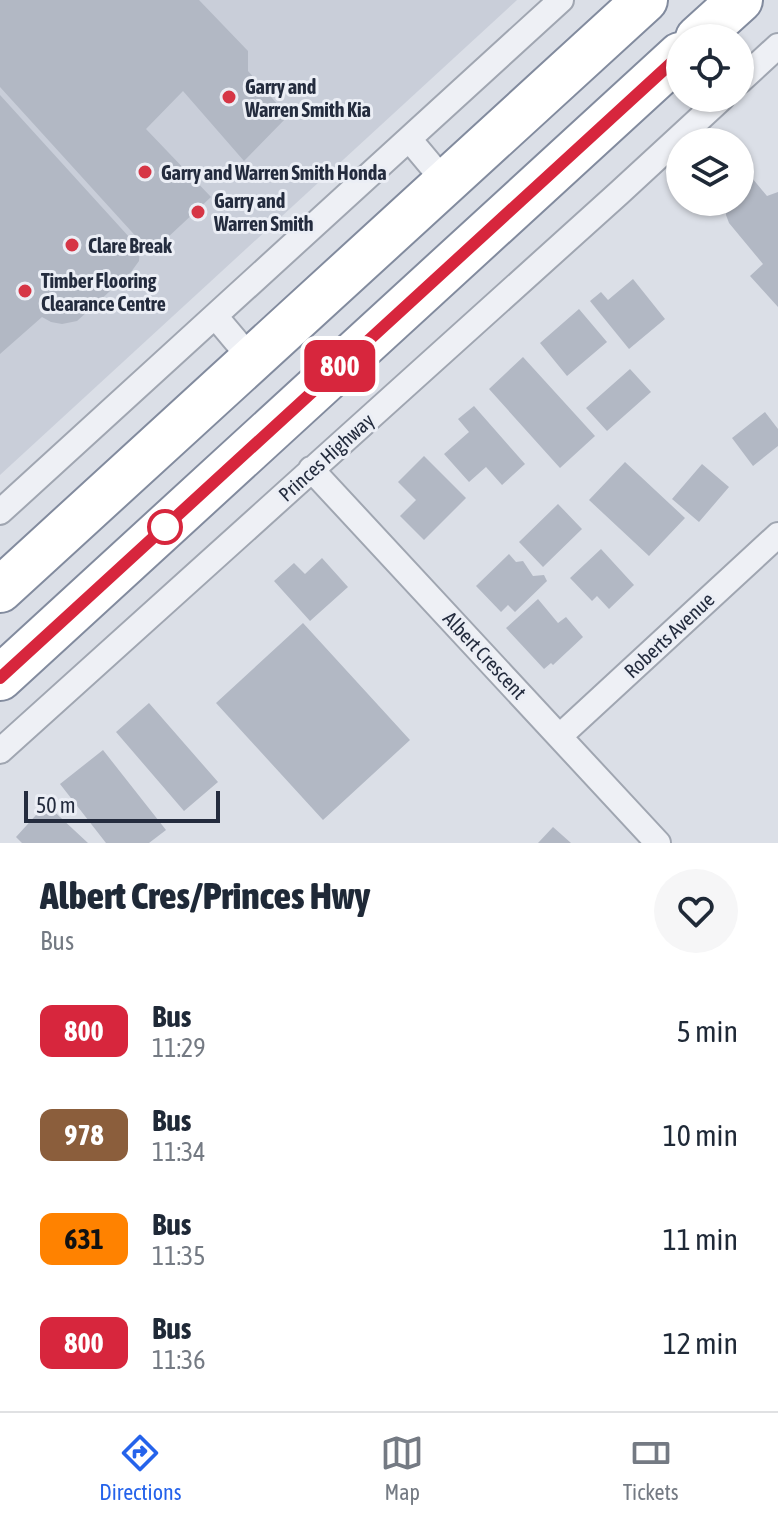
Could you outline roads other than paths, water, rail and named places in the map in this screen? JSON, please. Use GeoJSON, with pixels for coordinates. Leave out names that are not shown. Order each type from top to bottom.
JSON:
{"type":"FeatureCollection","features":[{"type":"Feature","properties":{"kind":"highway"},"geometry":{"type":"LineString","coordinates":[[0,590],[645,0]]}},
{"type":"Feature","properties":{"kind":"highway"},"geometry":{"type":"LineString","coordinates":[[713,24],[740,0]]}},
{"type":"Feature","properties":{"kind":"highway"},"geometry":{"type":"LineString","coordinates":[[0,678],[666,68]]}},
{"type":"Feature","properties":{"kind":"street"},"geometry":{"type":"LineString","coordinates":[[0,512],[561,0]]}},
{"type":"Feature","properties":{"kind":"street"},"geometry":{"type":"LineString","coordinates":[[754,68],[778,46]]}},
{"type":"Feature","properties":{"kind":"street","name":"Princes Highway"},"geometry":{"type":"LineString","coordinates":[[0,751],[707,112]]}},
{"type":"Feature","properties":{"kind":"street"},"geometry":{"type":"LineString","coordinates":[[409,139],[445,182]]}},
{"type":"Feature","properties":{"kind":"street"},"geometry":{"type":"LineString","coordinates":[[215,316],[252,360]]}},
{"type":"Feature","properties":{"kind":"street","name":"Albert Crescent"},"geometry":{"type":"LineString","coordinates":[[311,469],[651,836]]}},
{"type":"Feature","properties":{"kind":"street","name":"Roberts Avenue"},"geometry":{"type":"LineString","coordinates":[[560,736],[778,535]]}},
{"type":"Feature","properties":{"kind":"place","name":"Garry and Warren Smith Kia"},"geometry":{"type":"Point","coordinates":[229,97]}},
{"type":"Feature","properties":{"kind":"place","name":"Garry and Warren Smith Honda"},"geometry":{"type":"Point","coordinates":[145,172]}},
{"type":"Feature","properties":{"kind":"place","name":"Garry and Warren Smith"},"geometry":{"type":"Point","coordinates":[198,212]}},
{"type":"Feature","properties":{"kind":"place","name":"Clare Break"},"geometry":{"type":"Point","coordinates":[72,245]}},
{"type":"Feature","properties":{"kind":"place","name":"Timber Flooring Clearance Centre"},"geometry":{"type":"Point","coordinates":[25,291]}}]}
